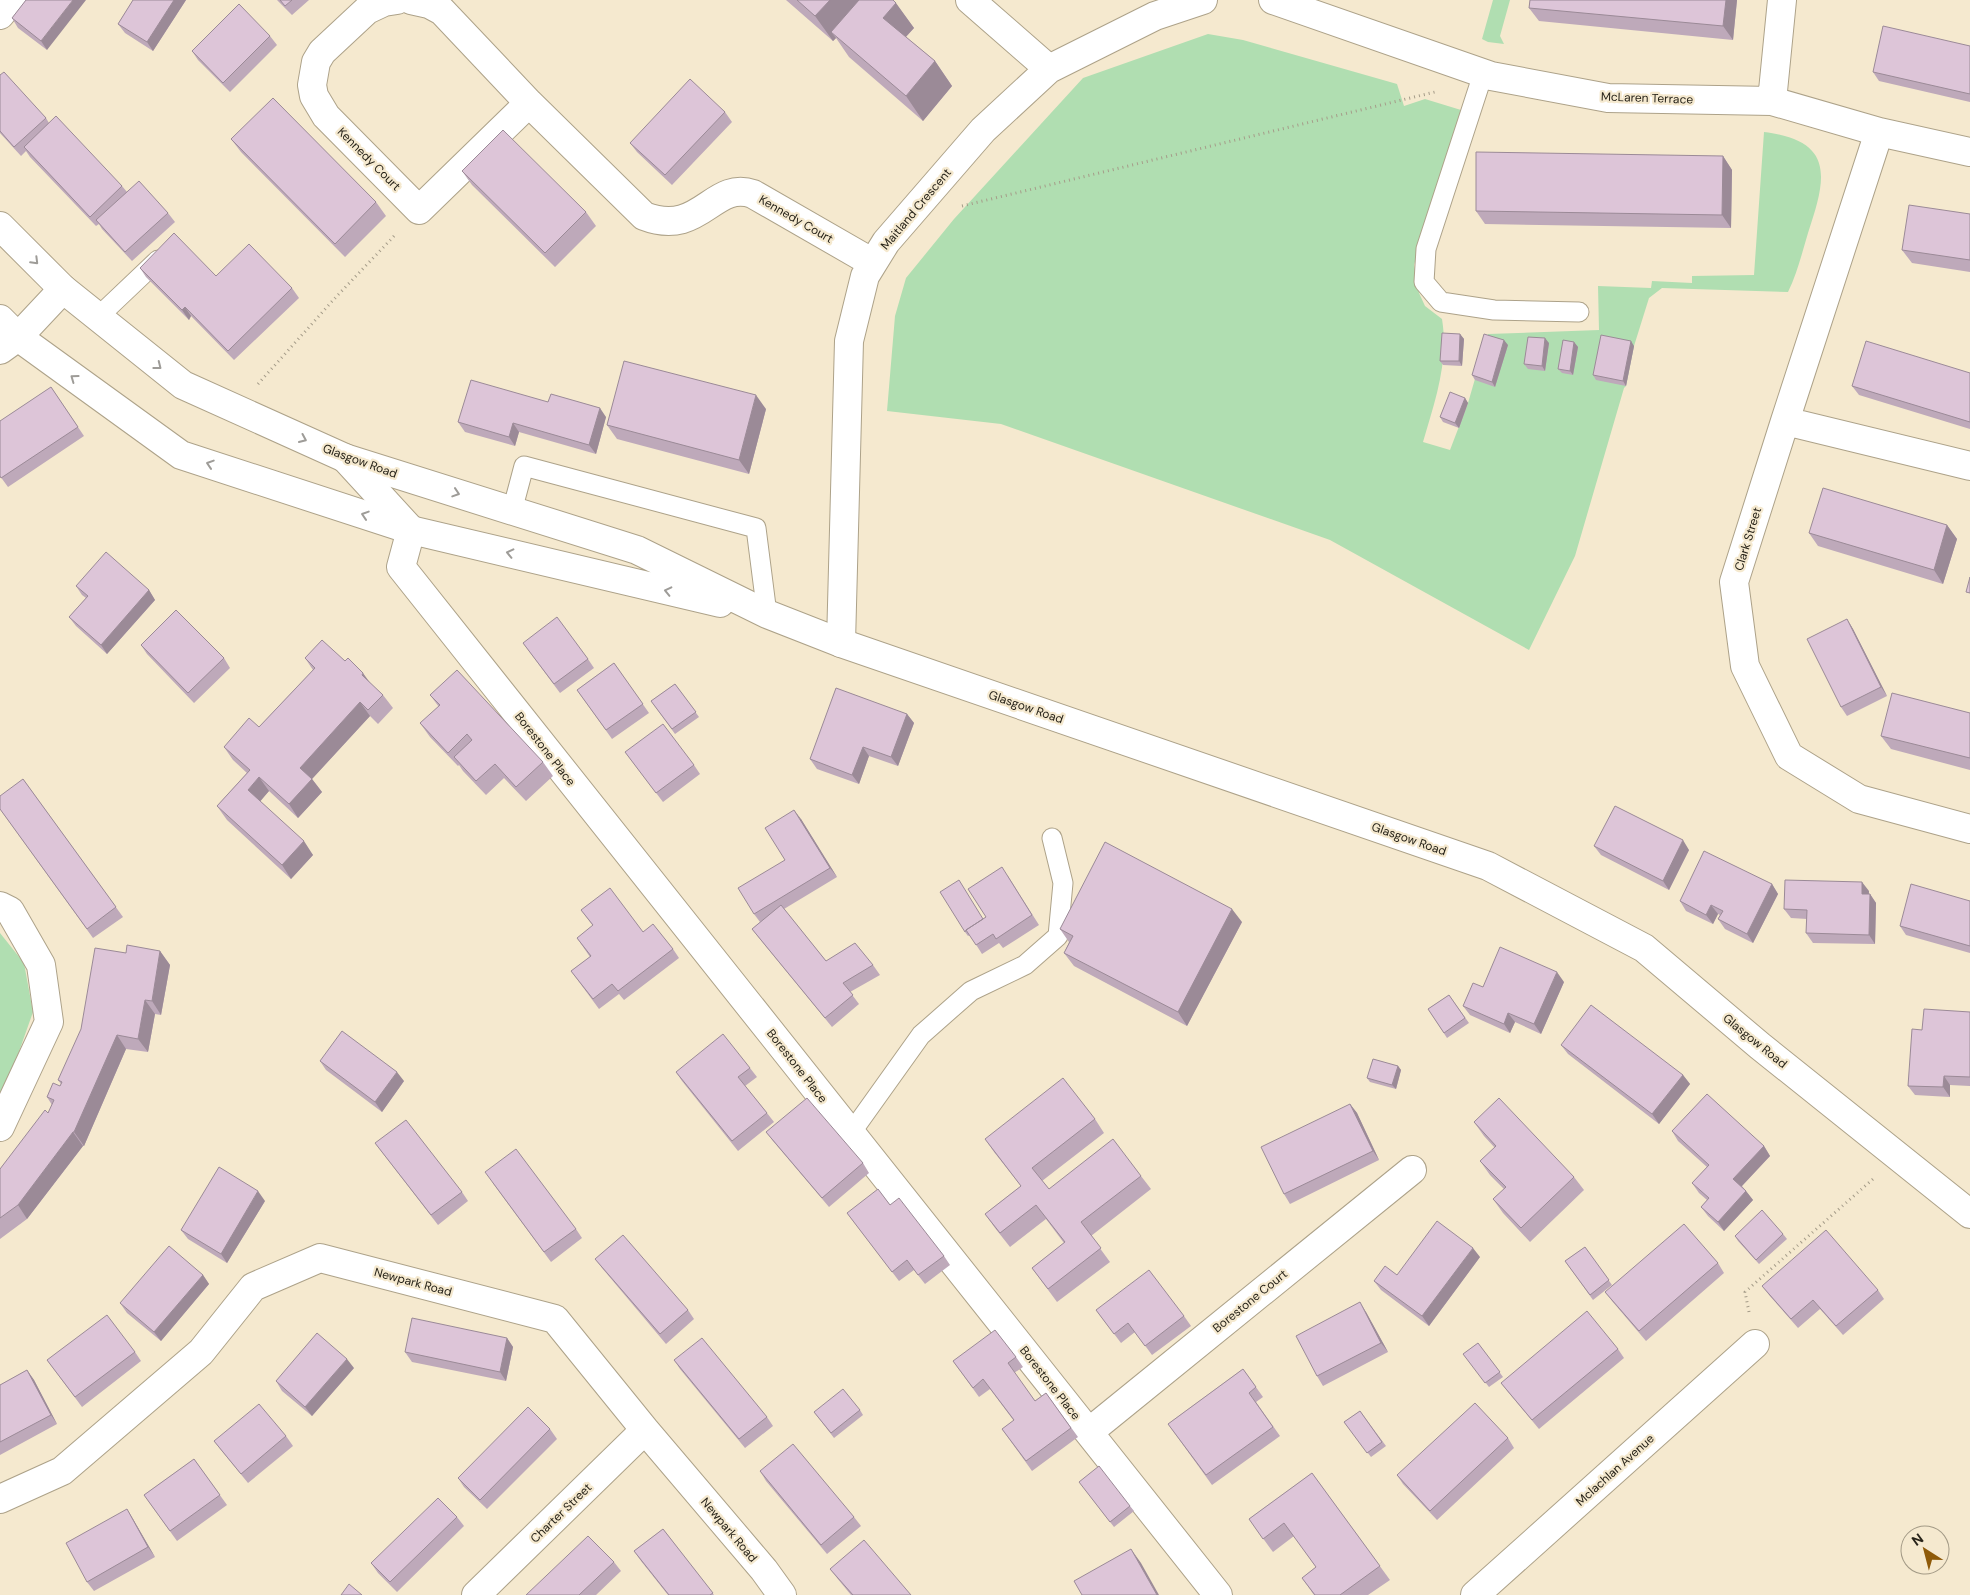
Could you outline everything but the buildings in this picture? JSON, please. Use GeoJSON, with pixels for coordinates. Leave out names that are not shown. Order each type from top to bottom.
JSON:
{"type":"FeatureCollection","features":[{"type":"Feature","properties":{"kind":"street"},"geometry":{"type":"LineString","coordinates":[[0,15],[12,0]]}},
{"type":"Feature","properties":{"kind":"street","name":"Kennedy Court"},"geometry":{"type":"LineString","coordinates":[[397,0],[384,2],[367,10],[322,52],[314,68],[312,85],[314,96],[326,116],[419,210]]}},
{"type":"Feature","properties":{"kind":"street","name":"Kennedy Court"},"geometry":{"type":"LineString","coordinates":[[411,0],[429,4],[442,11],[529,103],[644,216],[656,221],[684,220],[730,193],[746,192],[754,194],[873,263]]}},
{"type":"Feature","properties":{"kind":"street"},"geometry":{"type":"LineString","coordinates":[[970,0],[1049,69]]}},
{"type":"Feature","properties":{"kind":"street","name":"Maitland Crescent"},"geometry":{"type":"LineString","coordinates":[[841,643],[849,341],[865,276],[886,242],[983,130],[1049,69],[1155,16],[1203,0]]}},
{"type":"Feature","properties":{"kind":"street","name":"McLaren Terrace"},"geometry":{"type":"LineString","coordinates":[[1273,0],[1483,74],[1608,98],[1772,101],[1880,132],[1970,152]]}},
{"type":"Feature","properties":{"kind":"street"},"geometry":{"type":"LineString","coordinates":[[1772,101],[1782,0]]}},
{"type":"Feature","properties":{"kind":"street"},"geometry":{"type":"LineString","coordinates":[[419,210],[529,103]]}},
{"type":"Feature","properties":{"kind":"street","name":"Clark Street"},"geometry":{"type":"LineString","coordinates":[[1880,132],[1784,421],[1734,582],[1745,666],[1789,756],[1858,799],[1970,829]]}},
{"type":"Feature","properties":{"kind":"street","name":"Glasgow Road"},"geometry":{"type":"LineString","coordinates":[[0,226],[63,289],[183,385],[345,458],[638,550],[767,614],[841,643],[1488,866],[1644,948],[1760,1046],[1970,1214]]}},
{"type":"Feature","properties":{"kind":"street"},"geometry":{"type":"LineString","coordinates":[[6,335],[63,289]]}},
{"type":"Feature","properties":{"kind":"street","name":"Glasgow Road"},"geometry":{"type":"LineString","coordinates":[[6,335],[181,455],[411,530],[767,614]]}},
{"type":"Feature","properties":{"kind":"street"},"geometry":{"type":"LineString","coordinates":[[1784,421],[1970,466]]}},
{"type":"Feature","properties":{"kind":"street"},"geometry":{"type":"LineString","coordinates":[[345,458],[411,530]]}},
{"type":"Feature","properties":{"kind":"street","name":"Borestone Place"},"geometry":{"type":"LineString","coordinates":[[411,530],[401,567],[1218,1595]]}},
{"type":"Feature","properties":{"kind":"street"},"geometry":{"type":"LineString","coordinates":[[0,906],[10,911],[41,965],[49,1022],[0,1127]]}},
{"type":"Feature","properties":{"kind":"street","name":"Borestone Court"},"geometry":{"type":"LineString","coordinates":[[1089,1432],[1412,1170]]}},
{"type":"Feature","properties":{"kind":"street","name":"Newpark Road"},"geometry":{"type":"LineString","coordinates":[[0,1499],[62,1471],[201,1352],[253,1287],[320,1258],[555,1319],[645,1430],[764,1570],[782,1595]]}},
{"type":"Feature","properties":{"kind":"street","name":"Mclachlan Avenue"},"geometry":{"type":"LineString","coordinates":[[1475,1595],[1755,1344]]}},
{"type":"Feature","properties":{"kind":"street","name":"Charter Street"},"geometry":{"type":"LineString","coordinates":[[476,1595],[645,1430]]}},
{"type":"Feature","properties":{"kind":"lane"},"geometry":{"type":"LineString","coordinates":[[1483,74],[1426,249],[1424,282],[1441,302],[1494,310],[1579,312]]}},
{"type":"Feature","properties":{"kind":"lane"},"geometry":{"type":"LineString","coordinates":[[98,317],[158,260]]}},
{"type":"Feature","properties":{"kind":"lane"},"geometry":{"type":"LineString","coordinates":[[512,511],[524,466],[756,528],[767,614]]}},
{"type":"Feature","properties":{"kind":"lane"},"geometry":{"type":"LineString","coordinates":[[851,1133],[921,1035],[971,992],[1025,965],[1058,936],[1063,883],[1052,838]]}},
{"type":"Feature","properties":{"kind":"path"},"geometry":{"type":"LineString","coordinates":[[924,197],[948,209],[1439,91],[1458,65]]}},
{"type":"Feature","properties":{"kind":"path"},"geometry":{"type":"LineString","coordinates":[[254,390],[336,297],[419,210]]}},
{"type":"Feature","properties":{"kind":"path"},"geometry":{"type":"LineString","coordinates":[[1755,1344],[1745,1292],[1898,1156]]}},
{"type":"Feature","properties":{"kind":"green space"},"geometry":{"type":"Polygon","coordinates":[[[1493,0],[1510,0],[1500,36],[1504,44],[1488,42],[1482,39],[1493,0]]]}},
{"type":"Feature","properties":{"kind":"green space"},"geometry":{"type":"Polygon","coordinates":[[[1208,34],[1243,40],[1397,84],[1404,106],[1425,99],[1461,110],[1414,265],[1419,293],[1425,306],[1442,319],[1444,335],[1440,381],[1423,442],[1450,450],[1468,403],[1488,334],[1599,330],[1598,286],[1651,288],[1652,281],[1692,283],[1692,276],[1754,275],[1764,132],[1787,137],[1804,144],[1814,154],[1820,166],[1819,196],[1799,263],[1788,292],[1662,288],[1649,298],[1634,346],[1626,386],[1575,556],[1529,650],[1330,540],[1001,424],[887,411],[895,316],[906,278],[954,219],[1083,78],[1208,34]]]}},
{"type":"Feature","properties":{"kind":"green space"},"geometry":{"type":"Polygon","coordinates":[[[0,933],[24,963],[33,1012],[9,1080],[0,1092],[0,933]]]}}]}
